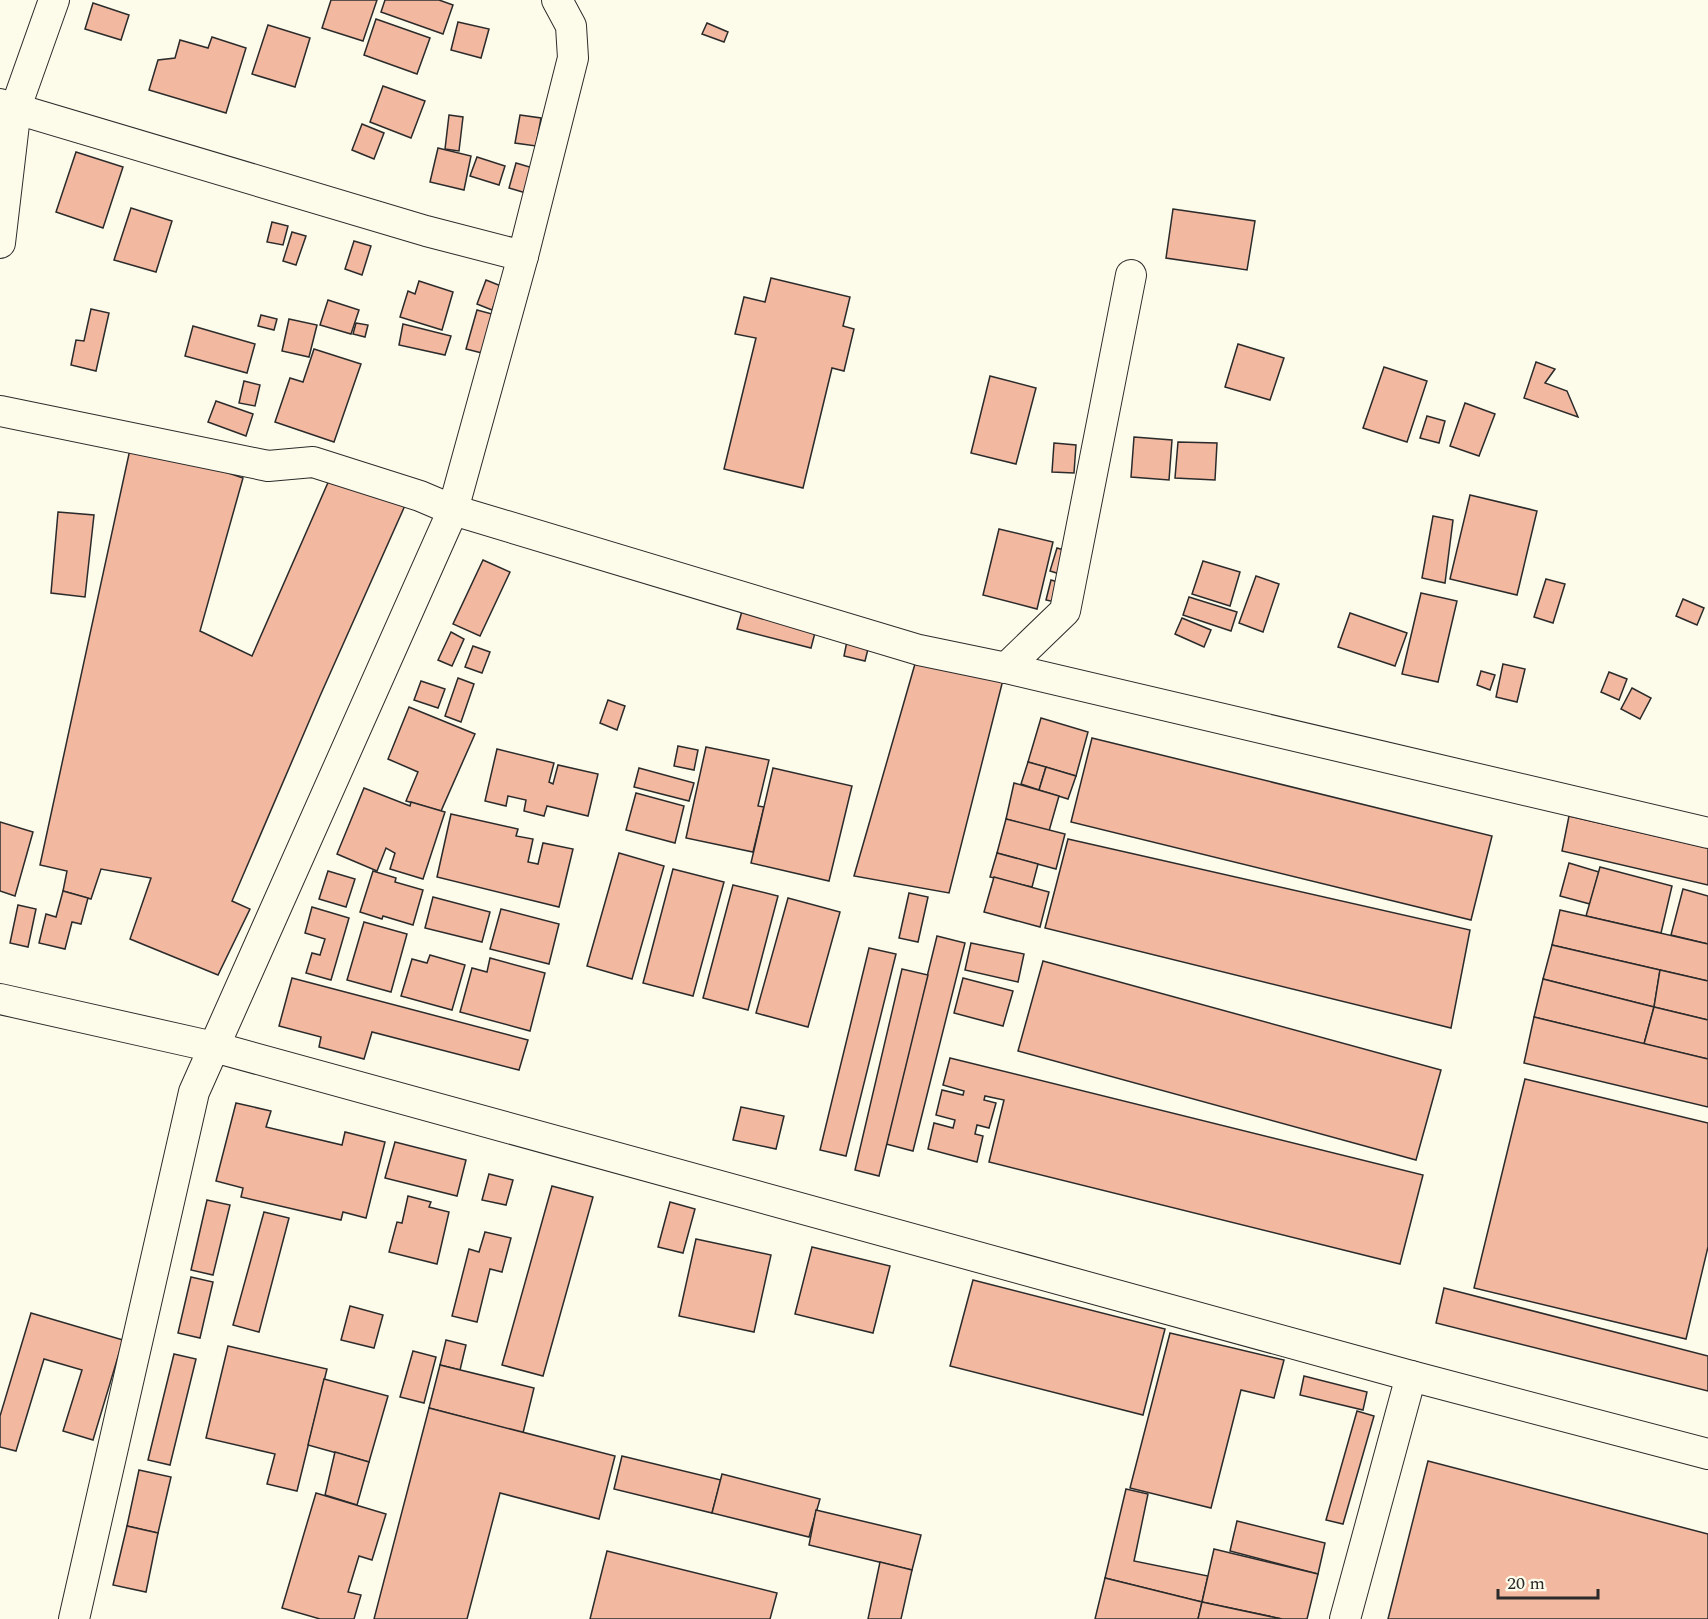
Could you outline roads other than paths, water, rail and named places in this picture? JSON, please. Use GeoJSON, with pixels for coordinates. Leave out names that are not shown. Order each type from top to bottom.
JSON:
{"type":"FeatureCollection","features":[{"type":"Feature","properties":{"kind":"street"},"geometry":{"type":"LineString","coordinates":[[0,243],[8,105],[54,0]]}},
{"type":"Feature","properties":{"kind":"street"},"geometry":{"type":"LineString","coordinates":[[74,1619],[194,1092],[453,510],[523,256],[573,58],[571,26],[557,0]]}},
{"type":"Feature","properties":{"kind":"street"},"geometry":{"type":"LineString","coordinates":[[8,105],[426,231],[523,256]]}},
{"type":"Feature","properties":{"kind":"street"},"geometry":{"type":"LineString","coordinates":[[1006,668],[1065,610],[1131,275]]}},
{"type":"Feature","properties":{"kind":"street"},"geometry":{"type":"LineString","coordinates":[[0,411],[268,465],[313,462],[420,496],[453,510],[919,650],[1006,668],[1708,833]]}},
{"type":"Feature","properties":{"kind":"street"},"geometry":{"type":"LineString","coordinates":[[0,999],[214,1047],[1411,1376],[1708,1454]]}},
{"type":"Feature","properties":{"kind":"street"},"geometry":{"type":"LineString","coordinates":[[1345,1619],[1411,1376]]}}]}
